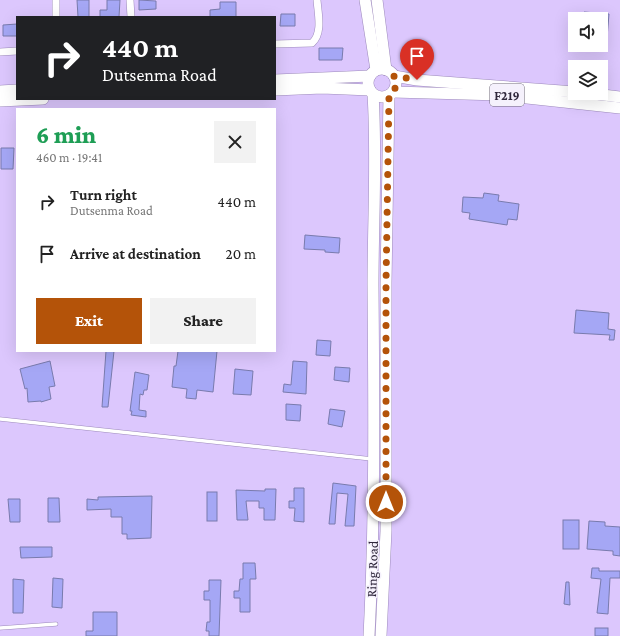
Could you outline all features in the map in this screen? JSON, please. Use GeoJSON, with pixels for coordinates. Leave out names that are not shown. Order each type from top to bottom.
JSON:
{"type":"FeatureCollection","features":[{"type":"Feature","properties":{"kind":"main road"},"geometry":{"type":"LineString","coordinates":[[365,0],[381,73],[396,87],[391,94],[386,283],[387,460],[382,636]]}},
{"type":"Feature","properties":{"kind":"main road"},"geometry":{"type":"LineString","coordinates":[[377,0],[381,73]]}},
{"type":"Feature","properties":{"kind":"main road","name":"F219"},"geometry":{"type":"LineString","coordinates":[[276,80],[381,73],[417,80],[568,91]]}},
{"type":"Feature","properties":{"kind":"main road","name":"Ring Road"},"geometry":{"type":"LineString","coordinates":[[369,636],[375,460],[373,283],[376,163],[372,92],[368,81],[381,73]]}},
{"type":"Feature","properties":{"kind":"main road","name":"F219"},"geometry":{"type":"LineString","coordinates":[[276,90],[322,88],[372,92],[384,97],[391,94],[500,94],[620,108]]}},
{"type":"Feature","properties":{"kind":"main road"},"geometry":{"type":"LineString","coordinates":[[0,91],[16,90]]}},
{"type":"Feature","properties":{"kind":"main road"},"geometry":{"type":"LineString","coordinates":[[608,96],[620,97]]}},
{"type":"Feature","properties":{"kind":"main road"},"geometry":{"type":"LineString","coordinates":[[0,101],[22,100]]}},
{"type":"Feature","properties":{"kind":"street"},"geometry":{"type":"LineString","coordinates":[[56,0],[56,16]]}},
{"type":"Feature","properties":{"kind":"street"},"geometry":{"type":"LineString","coordinates":[[130,0],[131,16]]}},
{"type":"Feature","properties":{"kind":"street"},"geometry":{"type":"LineString","coordinates":[[276,44],[312,43],[317,38],[319,32],[317,0]]}},
{"type":"Feature","properties":{"kind":"street"},"geometry":{"type":"LineString","coordinates":[[0,52],[16,51]]}},
{"type":"Feature","properties":{"kind":"lane"},"geometry":{"type":"LineString","coordinates":[[0,419],[375,460],[387,460]]}},
{"type":"Feature","properties":{"kind":"lane"},"geometry":{"type":"LineString","coordinates":[[0,628],[56,624]]}},
{"type":"Feature","properties":{"kind":"building"},"geometry":{"type":"Polygon","coordinates":[[[77,0],[89,0],[89,16],[78,16],[77,0]]]}},
{"type":"Feature","properties":{"kind":"building"},"geometry":{"type":"Polygon","coordinates":[[[107,0],[120,0],[119,16],[100,16],[100,10],[107,10],[107,0]]]}},
{"type":"Feature","properties":{"kind":"building"},"geometry":{"type":"Polygon","coordinates":[[[139,0],[156,1],[156,9],[139,10],[139,0]]]}},
{"type":"Feature","properties":{"kind":"building"},"geometry":{"type":"Polygon","coordinates":[[[220,2],[236,2],[236,16],[210,16],[210,10],[220,9],[220,2]]]}},
{"type":"Feature","properties":{"kind":"building"},"geometry":{"type":"Polygon","coordinates":[[[281,14],[295,14],[295,26],[280,26],[281,14]]]}},
{"type":"Feature","properties":{"kind":"building"},"geometry":{"type":"Polygon","coordinates":[[[16,24],[16,36],[3,36],[3,25],[16,24]]]}},
{"type":"Feature","properties":{"kind":"building"},"geometry":{"type":"Polygon","coordinates":[[[319,48],[343,48],[342,60],[319,60],[319,48]]]}},
{"type":"Feature","properties":{"kind":"building"},"geometry":{"type":"Polygon","coordinates":[[[1,148],[14,148],[13,169],[1,169],[1,148]]]}},
{"type":"Feature","properties":{"kind":"building"},"geometry":{"type":"Polygon","coordinates":[[[484,193],[499,195],[498,201],[519,204],[517,220],[508,219],[507,225],[469,219],[470,213],[462,212],[463,197],[483,198],[484,193]]]}},
{"type":"Feature","properties":{"kind":"building"},"geometry":{"type":"Polygon","coordinates":[[[305,235],[340,238],[339,253],[325,252],[325,250],[304,249],[305,235]]]}},
{"type":"Feature","properties":{"kind":"building"},"geometry":{"type":"Polygon","coordinates":[[[576,310],[609,313],[608,329],[615,330],[614,340],[609,340],[610,335],[574,333],[576,310]]]}},
{"type":"Feature","properties":{"kind":"building"},"geometry":{"type":"Polygon","coordinates":[[[317,340],[331,341],[330,356],[316,355],[317,340]]]}},
{"type":"Feature","properties":{"kind":"building"},"geometry":{"type":"Polygon","coordinates":[[[106,352],[114,352],[108,407],[102,407],[106,352]]]}},
{"type":"Feature","properties":{"kind":"building"},"geometry":{"type":"Polygon","coordinates":[[[178,352],[217,352],[213,392],[197,390],[196,399],[186,398],[187,389],[172,387],[174,366],[176,366],[178,352]]]}},
{"type":"Feature","properties":{"kind":"building"},"geometry":{"type":"Polygon","coordinates":[[[50,361],[55,386],[49,387],[51,399],[41,402],[28,402],[27,388],[25,389],[20,369],[50,361]]]}},
{"type":"Feature","properties":{"kind":"building"},"geometry":{"type":"Polygon","coordinates":[[[293,361],[307,362],[306,394],[283,392],[284,384],[291,385],[293,361]]]}},
{"type":"Feature","properties":{"kind":"building"},"geometry":{"type":"Polygon","coordinates":[[[335,367],[350,368],[349,382],[334,380],[335,367]]]}},
{"type":"Feature","properties":{"kind":"building"},"geometry":{"type":"Polygon","coordinates":[[[235,369],[253,371],[251,395],[233,394],[235,369]]]}},
{"type":"Feature","properties":{"kind":"building"},"geometry":{"type":"Polygon","coordinates":[[[135,372],[149,375],[147,390],[144,390],[143,395],[140,394],[139,410],[146,411],[146,417],[131,415],[132,411],[130,411],[135,372]]]}},
{"type":"Feature","properties":{"kind":"building"},"geometry":{"type":"Polygon","coordinates":[[[286,404],[301,405],[300,421],[286,420],[286,404]]]}},
{"type":"Feature","properties":{"kind":"building"},"geometry":{"type":"Polygon","coordinates":[[[330,409],[345,411],[342,427],[328,424],[330,409]]]}},
{"type":"Feature","properties":{"kind":"building"},"geometry":{"type":"Polygon","coordinates":[[[333,483],[356,486],[354,526],[345,526],[348,494],[337,493],[335,524],[329,524],[333,483]]]}},
{"type":"Feature","properties":{"kind":"building"},"geometry":{"type":"Polygon","coordinates":[[[294,488],[304,488],[304,522],[294,521],[295,508],[289,508],[289,501],[294,501],[294,488]]]}},
{"type":"Feature","properties":{"kind":"building"},"geometry":{"type":"Polygon","coordinates":[[[265,489],[276,489],[275,520],[264,520],[264,508],[259,508],[259,501],[246,501],[248,520],[237,520],[236,490],[265,491],[265,489]]]}},
{"type":"Feature","properties":{"kind":"building"},"geometry":{"type":"Polygon","coordinates":[[[207,492],[217,492],[217,521],[207,521],[207,492]]]}},
{"type":"Feature","properties":{"kind":"building"},"geometry":{"type":"Polygon","coordinates":[[[152,496],[151,538],[127,539],[127,534],[122,534],[122,517],[111,517],[111,509],[87,510],[87,499],[98,500],[98,497],[152,496]]]}},
{"type":"Feature","properties":{"kind":"building"},"geometry":{"type":"Polygon","coordinates":[[[48,498],[59,498],[60,522],[48,522],[48,498]]]}},
{"type":"Feature","properties":{"kind":"building"},"geometry":{"type":"Polygon","coordinates":[[[8,499],[20,499],[20,522],[10,522],[8,499]]]}},
{"type":"Feature","properties":{"kind":"building"},"geometry":{"type":"Polygon","coordinates":[[[563,520],[579,520],[579,549],[563,549],[563,520]]]}},
{"type":"Feature","properties":{"kind":"building"},"geometry":{"type":"Polygon","coordinates":[[[589,521],[605,522],[605,526],[620,527],[620,556],[613,555],[613,551],[587,549],[589,521]]]}},
{"type":"Feature","properties":{"kind":"building"},"geometry":{"type":"Polygon","coordinates":[[[20,547],[52,547],[52,557],[21,558],[20,547]]]}},
{"type":"Feature","properties":{"kind":"building"},"geometry":{"type":"Polygon","coordinates":[[[243,563],[255,563],[256,579],[250,579],[250,612],[240,612],[240,598],[234,598],[234,591],[239,591],[240,579],[243,579],[243,563]]]}},
{"type":"Feature","properties":{"kind":"building"},"geometry":{"type":"Polygon","coordinates":[[[592,568],[599,568],[599,571],[620,571],[620,578],[610,578],[608,614],[597,613],[601,579],[591,578],[592,568]]]}},
{"type":"Feature","properties":{"kind":"building"},"geometry":{"type":"Polygon","coordinates":[[[53,578],[63,579],[62,608],[52,607],[53,578]]]}},
{"type":"Feature","properties":{"kind":"building"},"geometry":{"type":"Polygon","coordinates":[[[13,579],[24,580],[23,613],[13,613],[13,579]]]}},
{"type":"Feature","properties":{"kind":"building"},"geometry":{"type":"Polygon","coordinates":[[[209,580],[221,580],[219,636],[209,636],[209,631],[206,631],[207,622],[210,622],[210,600],[204,600],[204,591],[209,591],[209,580]]]}},
{"type":"Feature","properties":{"kind":"building"},"geometry":{"type":"Polygon","coordinates":[[[566,582],[569,582],[570,605],[564,604],[566,582]]]}},
{"type":"Feature","properties":{"kind":"building"},"geometry":{"type":"Polygon","coordinates":[[[93,612],[117,612],[117,636],[86,636],[86,631],[93,631],[93,612]]]}},
{"type":"Feature","properties":{"kind":"building"},"geometry":{"type":"Polygon","coordinates":[[[595,628],[608,628],[608,636],[595,636],[595,628]]]}},
{"type":"Feature","properties":{"kind":"route"},"geometry":{"type":"LineString","coordinates":[[386,502],[386,283],[389,96],[396,87],[394,76],[417,80]]}}]}
